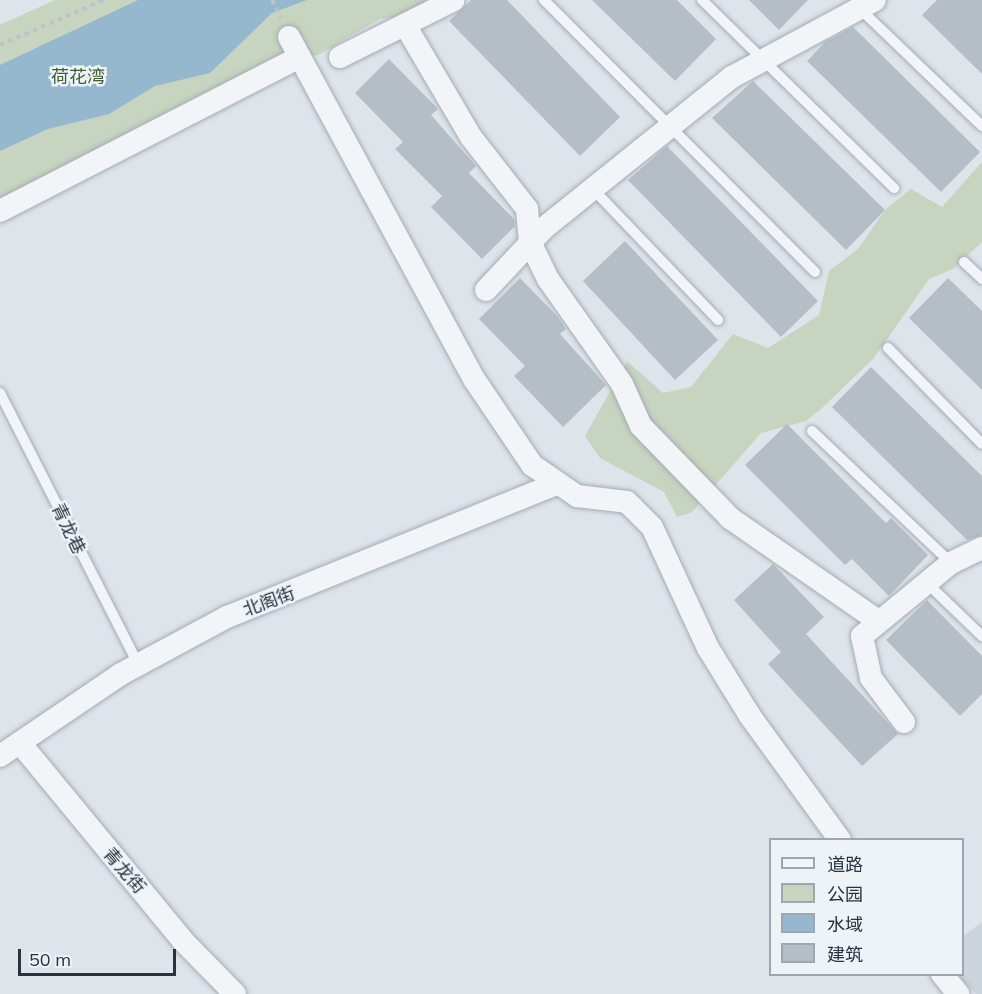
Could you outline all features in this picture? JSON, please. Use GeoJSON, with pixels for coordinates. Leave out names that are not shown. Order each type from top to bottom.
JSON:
{"type":"FeatureCollection","features":[{"type":"Feature","properties":{"kind":"street"},"geometry":{"type":"LineString","coordinates":[[340,57],[454,0]]}},
{"type":"Feature","properties":{"kind":"street"},"geometry":{"type":"LineString","coordinates":[[486,290],[530,242],[591,187],[669,124],[762,59],[862,2]]}},
{"type":"Feature","properties":{"kind":"street"},"geometry":{"type":"LineString","coordinates":[[405,25],[471,137],[527,209],[530,242],[548,279],[622,384],[641,426],[730,518],[878,621]]}},
{"type":"Feature","properties":{"kind":"street"},"geometry":{"type":"LineString","coordinates":[[0,211],[295,47],[474,379],[532,465],[577,496],[627,502],[652,527],[708,648],[750,717],[839,838]]}},
{"type":"Feature","properties":{"kind":"street","name":"北阁街"},"geometry":{"type":"LineString","coordinates":[[0,756],[138,664],[227,617],[557,484]]}},
{"type":"Feature","properties":{"kind":"street"},"geometry":{"type":"LineString","coordinates":[[904,722],[871,678],[862,636],[878,621],[928,585],[951,564],[982,548]]}},
{"type":"Feature","properties":{"kind":"street","name":"青龙街"},"geometry":{"type":"LineString","coordinates":[[20,742],[183,941],[235,994]]}},
{"type":"Feature","properties":{"kind":"street"},"geometry":{"type":"LineString","coordinates":[[943,976],[958,994]]}},
{"type":"Feature","properties":{"kind":"lane"},"geometry":{"type":"LineString","coordinates":[[544,0],[814,272]]}},
{"type":"Feature","properties":{"kind":"lane"},"geometry":{"type":"LineString","coordinates":[[702,0],[894,188]]}},
{"type":"Feature","properties":{"kind":"lane"},"geometry":{"type":"LineString","coordinates":[[862,2],[982,126]]}},
{"type":"Feature","properties":{"kind":"lane"},"geometry":{"type":"LineString","coordinates":[[591,187],[718,320]]}},
{"type":"Feature","properties":{"kind":"lane"},"geometry":{"type":"LineString","coordinates":[[964,262],[982,279]]}},
{"type":"Feature","properties":{"kind":"lane"},"geometry":{"type":"LineString","coordinates":[[888,348],[982,444]]}},
{"type":"Feature","properties":{"kind":"lane","name":"青龙巷"},"geometry":{"type":"LineString","coordinates":[[0,393],[138,664]]}},
{"type":"Feature","properties":{"kind":"lane"},"geometry":{"type":"LineString","coordinates":[[812,431],[951,564]]}},
{"type":"Feature","properties":{"kind":"lane"},"geometry":{"type":"LineString","coordinates":[[928,585],[982,636]]}},
{"type":"Feature","properties":{"kind":"path"},"geometry":{"type":"LineString","coordinates":[[0,45],[104,0]]}},
{"type":"Feature","properties":{"kind":"shaded area"},"geometry":{"type":"Polygon","coordinates":[[[982,922],[982,994],[976,994],[959,976],[964,976],[964,935],[982,922]]]}},
{"type":"Feature","properties":{"kind":"green space","name":"荷花湾"},"geometry":{"type":"Polygon","coordinates":[[[55,0],[436,0],[400,17],[380,19],[318,55],[300,57],[0,201],[0,25],[55,0]]]}},
{"type":"Feature","properties":{"kind":"green space"},"geometry":{"type":"Polygon","coordinates":[[[982,162],[982,242],[953,269],[929,279],[874,358],[821,409],[806,421],[761,433],[691,513],[677,517],[664,492],[600,458],[585,436],[627,361],[663,393],[691,387],[733,334],[768,348],[819,315],[829,271],[858,249],[885,210],[911,189],[942,207],[982,162]]]}},
{"type":"Feature","properties":{"kind":"water"},"geometry":{"type":"Polygon","coordinates":[[[138,0],[307,0],[272,13],[210,73],[155,86],[109,114],[48,129],[0,151],[0,65],[138,0]]]}},
{"type":"Feature","properties":{"kind":"building"},"geometry":{"type":"Polygon","coordinates":[[[471,0],[507,0],[620,117],[580,156],[449,21],[471,0]]]}},
{"type":"Feature","properties":{"kind":"building"},"geometry":{"type":"Polygon","coordinates":[[[592,0],[677,0],[716,39],[675,81],[592,0]]]}},
{"type":"Feature","properties":{"kind":"building"},"geometry":{"type":"Polygon","coordinates":[[[749,0],[808,0],[779,30],[749,0]]]}},
{"type":"Feature","properties":{"kind":"building"},"geometry":{"type":"Polygon","coordinates":[[[937,0],[982,0],[982,74],[922,15],[937,0]]]}},
{"type":"Feature","properties":{"kind":"building"},"geometry":{"type":"Polygon","coordinates":[[[853,27],[980,152],[941,192],[807,61],[825,42],[853,27]]]}},
{"type":"Feature","properties":{"kind":"building"},"geometry":{"type":"Polygon","coordinates":[[[389,59],[438,109],[431,115],[476,166],[469,173],[514,219],[515,226],[482,259],[431,207],[442,196],[395,149],[403,142],[355,93],[389,59]]]}},
{"type":"Feature","properties":{"kind":"building"},"geometry":{"type":"Polygon","coordinates":[[[753,81],[885,210],[846,250],[712,118],[753,81]]]}},
{"type":"Feature","properties":{"kind":"building"},"geometry":{"type":"Polygon","coordinates":[[[667,146],[818,301],[781,337],[628,180],[667,146]]]}},
{"type":"Feature","properties":{"kind":"building"},"geometry":{"type":"Polygon","coordinates":[[[625,241],[718,340],[675,380],[583,281],[625,241]]]}},
{"type":"Feature","properties":{"kind":"building"},"geometry":{"type":"Polygon","coordinates":[[[520,278],[558,317],[566,329],[560,334],[606,385],[563,427],[514,376],[525,366],[479,319],[520,278]]]}},
{"type":"Feature","properties":{"kind":"building"},"geometry":{"type":"Polygon","coordinates":[[[948,278],[982,311],[982,390],[909,318],[948,278]]]}},
{"type":"Feature","properties":{"kind":"building"},"geometry":{"type":"Polygon","coordinates":[[[871,367],[982,476],[982,535],[967,540],[832,407],[871,367]]]}},
{"type":"Feature","properties":{"kind":"building"},"geometry":{"type":"Polygon","coordinates":[[[787,424],[886,523],[891,518],[928,555],[889,596],[852,559],[845,565],[745,465],[787,424]]]}},
{"type":"Feature","properties":{"kind":"building"},"geometry":{"type":"Polygon","coordinates":[[[773,564],[824,617],[806,634],[898,734],[862,766],[768,664],[781,652],[734,600],[773,564]]]}},
{"type":"Feature","properties":{"kind":"building"},"geometry":{"type":"Polygon","coordinates":[[[927,600],[982,656],[982,694],[960,716],[886,640],[927,600]]]}}]}
